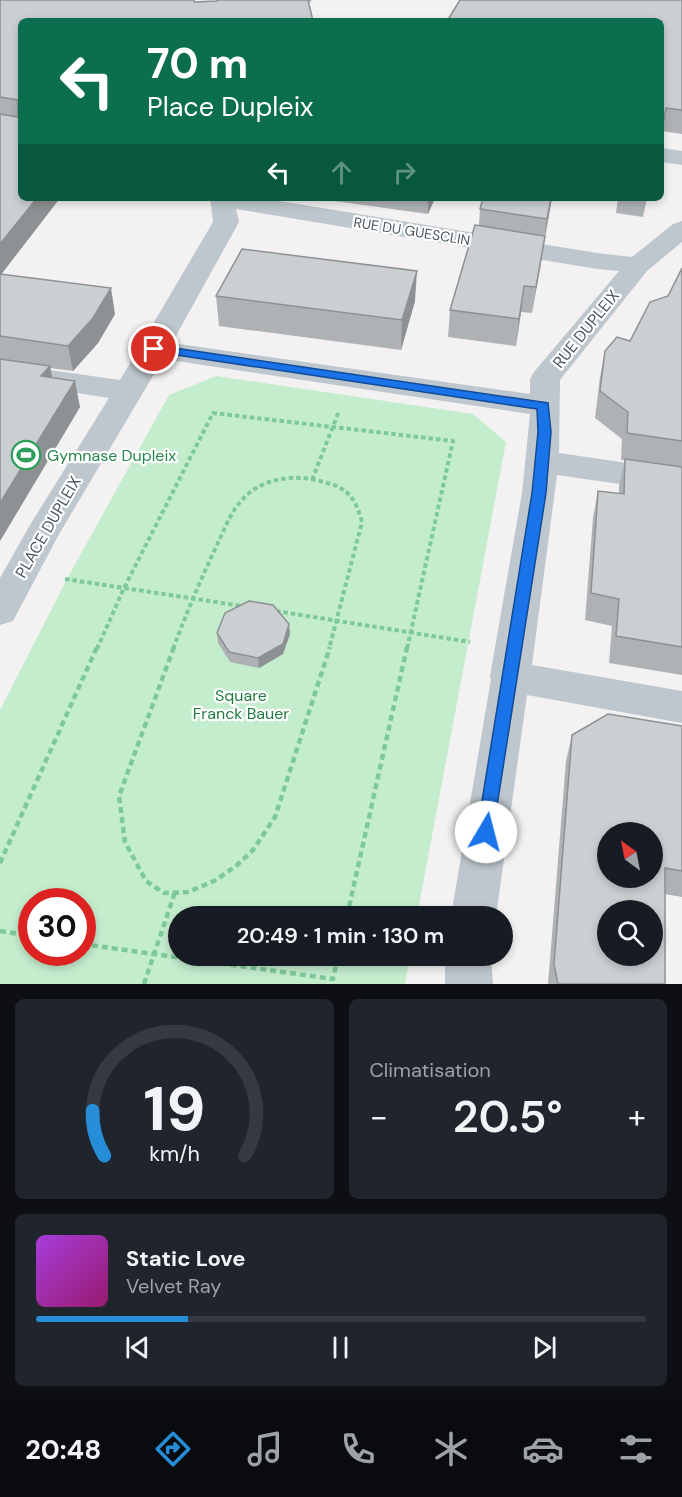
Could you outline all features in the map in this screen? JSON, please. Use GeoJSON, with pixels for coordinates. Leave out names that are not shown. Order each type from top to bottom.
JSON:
{"type":"FeatureCollection","features":[{"type":"Feature","properties":{"kind":"street"},"geometry":{"type":"LineString","coordinates":[[664,155],[682,158]]}},
{"type":"Feature","properties":{"kind":"street","name":"PLACE DUPLEIX"},"geometry":{"type":"LineString","coordinates":[[0,611],[226,222],[222,201]]}},
{"type":"Feature","properties":{"kind":"street","name":"RUE DU GUESCLIN"},"geometry":{"type":"LineString","coordinates":[[234,201],[597,261],[638,265]]}},
{"type":"Feature","properties":{"kind":"street","name":"RUE DUPLEIX"},"geometry":{"type":"LineString","coordinates":[[476,906],[542,462],[545,379],[638,265],[682,229]]}},
{"type":"Feature","properties":{"kind":"street"},"geometry":{"type":"LineString","coordinates":[[154,349],[544,406]]}},
{"type":"Feature","properties":{"kind":"street"},"geometry":{"type":"LineString","coordinates":[[0,372],[128,391]]}},
{"type":"Feature","properties":{"kind":"street"},"geometry":{"type":"LineString","coordinates":[[542,462],[682,482]]}},
{"type":"Feature","properties":{"kind":"street"},"geometry":{"type":"LineString","coordinates":[[512,663],[682,707]]}},
{"type":"Feature","properties":{"kind":"street"},"geometry":{"type":"LineString","coordinates":[[469,966],[470,984]]}},
{"type":"Feature","properties":{"kind":"path"},"geometry":{"type":"LineString","coordinates":[[312,480],[352,378]]}},
{"type":"Feature","properties":{"kind":"path"},"geometry":{"type":"LineString","coordinates":[[0,863],[124,588],[213,413],[453,441],[349,906]]}},
{"type":"Feature","properties":{"kind":"path"},"geometry":{"type":"LineString","coordinates":[[280,479],[312,480],[338,486],[356,501],[362,522],[338,621],[275,817],[253,850],[236,866],[206,885],[188,892],[164,893],[146,881],[124,842],[119,796],[192,598],[230,519],[243,498],[260,485],[280,479]]}},
{"type":"Feature","properties":{"kind":"path"},"geometry":{"type":"LineString","coordinates":[[22,572],[248,607]]}},
{"type":"Feature","properties":{"kind":"path"},"geometry":{"type":"LineString","coordinates":[[270,611],[410,633],[512,663]]}},
{"type":"Feature","properties":{"kind":"path"},"geometry":{"type":"LineString","coordinates":[[144,984],[175,892]]}},
{"type":"Feature","properties":{"kind":"path"},"geometry":{"type":"LineString","coordinates":[[0,931],[18,934]]}},
{"type":"Feature","properties":{"kind":"path"},"geometry":{"type":"LineString","coordinates":[[96,946],[168,958]]}},
{"type":"Feature","properties":{"kind":"path"},"geometry":{"type":"LineString","coordinates":[[231,966],[333,979],[336,966]]}},
{"type":"Feature","properties":{"kind":"green space","name":"Square Franck Bauer"},"geometry":{"type":"Polygon","coordinates":[[[216,376],[473,414],[506,442],[419,906],[168,906],[168,966],[408,966],[405,984],[0,984],[0,710],[67,579],[169,395],[216,376]]]}},
{"type":"Feature","properties":{"kind":"building"},"geometry":{"type":"Polygon","coordinates":[[[0,0],[194,0],[194,2],[308,0],[312,18],[18,18],[18,100],[0,97],[0,0]]]}},
{"type":"Feature","properties":{"kind":"building"},"geometry":{"type":"Polygon","coordinates":[[[460,0],[682,0],[682,110],[666,108],[664,119],[664,18],[449,18],[460,0]]]}},
{"type":"Feature","properties":{"kind":"building"},"geometry":{"type":"Polygon","coordinates":[[[0,114],[18,117],[18,201],[35,201],[0,244],[0,114]]]}},
{"type":"Feature","properties":{"kind":"building"},"geometry":{"type":"Polygon","coordinates":[[[482,201],[550,201],[547,219],[480,209],[482,201]]]}},
{"type":"Feature","properties":{"kind":"building"},"geometry":{"type":"Polygon","coordinates":[[[475,225],[545,236],[536,287],[524,286],[519,319],[450,310],[475,225]]]}},
{"type":"Feature","properties":{"kind":"building"},"geometry":{"type":"Polygon","coordinates":[[[242,249],[417,271],[402,320],[216,296],[242,249]]]}},
{"type":"Feature","properties":{"kind":"building"},"geometry":{"type":"Polygon","coordinates":[[[682,268],[682,441],[627,433],[628,412],[600,391],[605,351],[617,337],[630,341],[650,302],[668,296],[682,268]]]}},
{"type":"Feature","properties":{"kind":"building"},"geometry":{"type":"Polygon","coordinates":[[[0,274],[111,288],[93,318],[68,346],[0,336],[0,274]]]}},
{"type":"Feature","properties":{"kind":"building"},"geometry":{"type":"Polygon","coordinates":[[[0,359],[50,366],[41,376],[75,381],[0,503],[0,359]]]}},
{"type":"Feature","properties":{"kind":"building"},"geometry":{"type":"Polygon","coordinates":[[[625,459],[682,467],[682,647],[616,636],[619,599],[591,593],[598,491],[624,494],[625,459]]]}},
{"type":"Feature","properties":{"kind":"building"},"geometry":{"type":"Polygon","coordinates":[[[249,601],[273,605],[289,624],[283,644],[258,658],[229,652],[217,633],[225,613],[249,601]]]}},
{"type":"Feature","properties":{"kind":"building"},"geometry":{"type":"Polygon","coordinates":[[[608,714],[682,726],[682,871],[665,868],[665,984],[558,984],[554,964],[572,735],[608,714]]]}},
{"type":"Feature","properties":{"kind":"place","name":"Gymnase Dupleix"},"geometry":{"type":"Point","coordinates":[26,455]}},
{"type":"Feature","properties":{"kind":"route"},"geometry":{"type":"LineString","coordinates":[[154,349],[544,406],[539,493],[486,832]]}}]}
